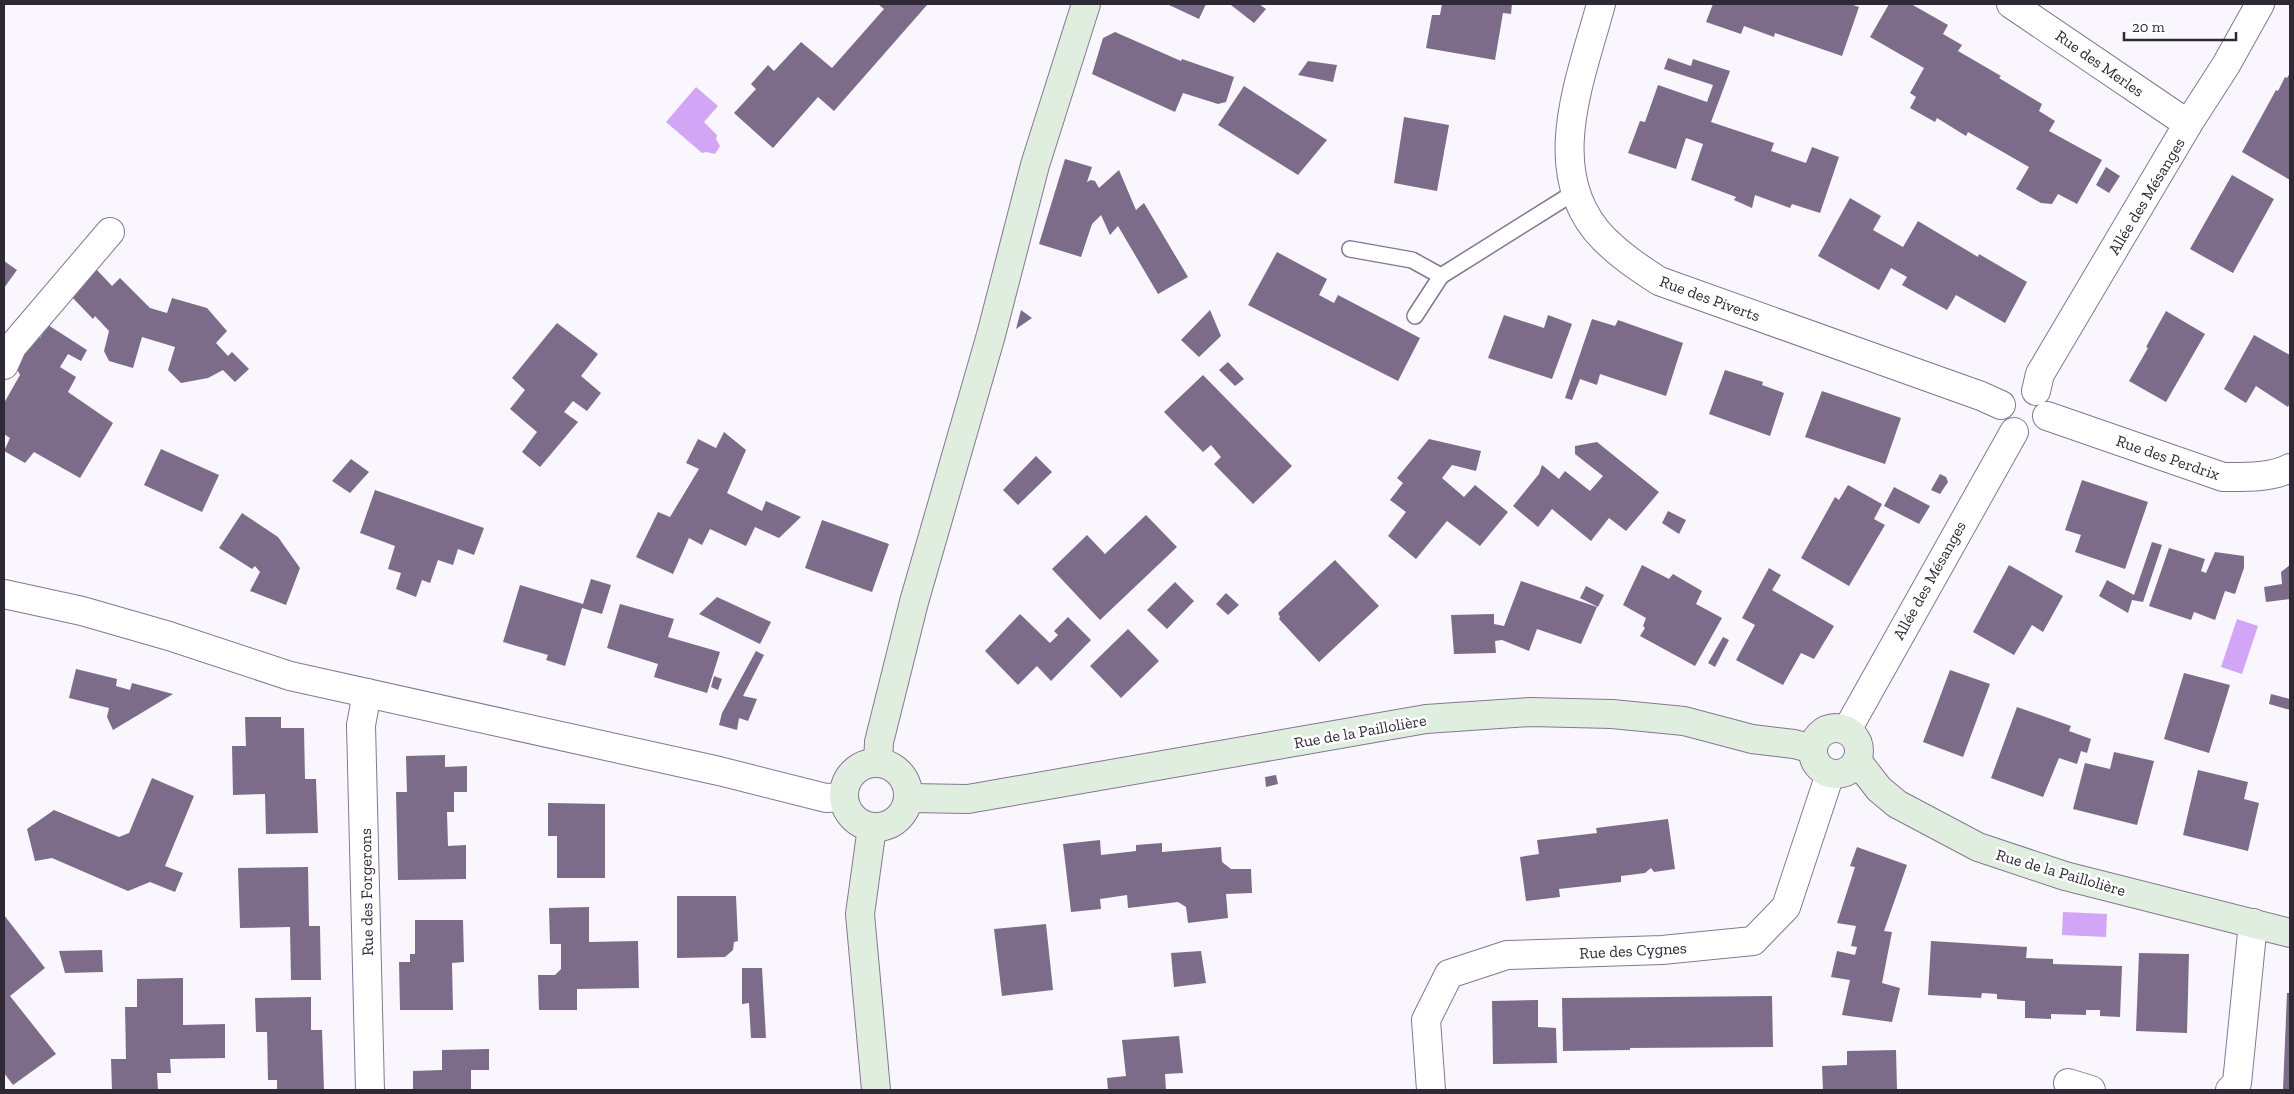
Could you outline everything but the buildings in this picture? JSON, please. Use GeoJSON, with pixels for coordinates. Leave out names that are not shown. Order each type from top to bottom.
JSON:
{"type":"FeatureCollection","features":[{"type":"Feature","properties":{"kind":"street"},"geometry":{"type":"LineString","coordinates":[[878,763],[879,742],[912,610],[991,335],[1035,165],[1086,4]]}},
{"type":"Feature","properties":{"kind":"street","name":"Rue des Piverts"},"geometry":{"type":"LineString","coordinates":[[1601,4],[1570,125],[1568,156],[1576,192],[1586,214],[1603,238],[1631,263],[1659,281],[1973,393],[2001,405]]}},
{"type":"Feature","properties":{"kind":"street","name":"Rue des Merles"},"geometry":{"type":"LineString","coordinates":[[2011,4],[2188,124]]}},
{"type":"Feature","properties":{"kind":"street","name":"Allée des Mésanges"},"geometry":{"type":"LineString","coordinates":[[2036,391],[2040,374],[2188,124],[2226,65],[2260,4]]}},
{"type":"Feature","properties":{"kind":"street"},"geometry":{"type":"LineString","coordinates":[[7,352],[110,232]]}},
{"type":"Feature","properties":{"kind":"street"},"geometry":{"type":"LineString","coordinates":[[2023,387],[2036,391],[2044,400],[2047,416],[2044,422],[2035,431],[2024,434],[2014,432],[2004,422],[2001,405],[2004,397],[2012,391],[2023,387]]}},
{"type":"Feature","properties":{"kind":"street","name":"Rue des Perdrix"},"geometry":{"type":"LineString","coordinates":[[2047,416],[2223,477],[2253,476],[2282,472],[2290,468]]}},
{"type":"Feature","properties":{"kind":"street","name":"Allée des Mésanges"},"geometry":{"type":"LineString","coordinates":[[1847,730],[2014,432]]}},
{"type":"Feature","properties":{"kind":"street"},"geometry":{"type":"LineString","coordinates":[[4,594],[82,611],[169,636],[290,676],[719,771],[826,798],[844,798]]}},
{"type":"Feature","properties":{"kind":"street","name":"Rue des Forgerons"},"geometry":{"type":"LineString","coordinates":[[367,693],[361,725],[370,1090]]}},
{"type":"Feature","properties":{"kind":"street","name":"Rue de la Paillolière"},"geometry":{"type":"LineString","coordinates":[[909,798],[968,799],[1426,719],[1530,712],[1612,714],[1684,721],[1752,738],[1794,744],[1813,749]]}},
{"type":"Feature","properties":{"kind":"street"},"geometry":{"type":"LineString","coordinates":[[1832,728],[1847,730],[1853,734],[1860,747],[1858,762],[1846,773],[1830,774],[1817,764],[1813,749],[1815,742],[1824,731],[1832,728]]}},
{"type":"Feature","properties":{"kind":"street","name":"Rue de la Paillolière"},"geometry":{"type":"LineString","coordinates":[[1858,762],[1878,789],[1897,804],[1978,848],[2065,876],[2290,933]]}},
{"type":"Feature","properties":{"kind":"street"},"geometry":{"type":"LineString","coordinates":[[878,763],[897,770],[908,788],[909,798],[900,817],[892,823],[872,827],[861,824],[852,818],[846,808],[844,798],[845,786],[857,768],[867,764],[878,763]]}},
{"type":"Feature","properties":{"kind":"street","name":"Rue des Cygnes"},"geometry":{"type":"LineString","coordinates":[[1431,1090],[1426,1020],[1449,974],[1508,955],[1662,950],[1753,941],[1786,907],[1830,774]]}},
{"type":"Feature","properties":{"kind":"street"},"geometry":{"type":"LineString","coordinates":[[872,827],[860,914],[876,1090]]}},
{"type":"Feature","properties":{"kind":"street"},"geometry":{"type":"LineString","coordinates":[[2230,1090],[2237,1083],[2253,924]]}},
{"type":"Feature","properties":{"kind":"lane"},"geometry":{"type":"LineString","coordinates":[[1416,316],[1441,276],[1576,192]]}},
{"type":"Feature","properties":{"kind":"lane"},"geometry":{"type":"LineString","coordinates":[[1350,249],[1412,260],[1441,276]]}},
{"type":"Feature","properties":{"kind":"shaded area"},"geometry":{"type":"Polygon","coordinates":[[[696,87],[718,106],[704,122],[717,135],[716,139],[720,146],[715,154],[702,153],[666,122],[696,87]]]}},
{"type":"Feature","properties":{"kind":"shaded area"},"geometry":{"type":"Polygon","coordinates":[[[2237,619],[2258,626],[2242,674],[2221,667],[2237,619]]]}},
{"type":"Feature","properties":{"kind":"shaded area"},"geometry":{"type":"Polygon","coordinates":[[[2063,912],[2107,914],[2106,937],[2062,935],[2063,912]]]}}]}
